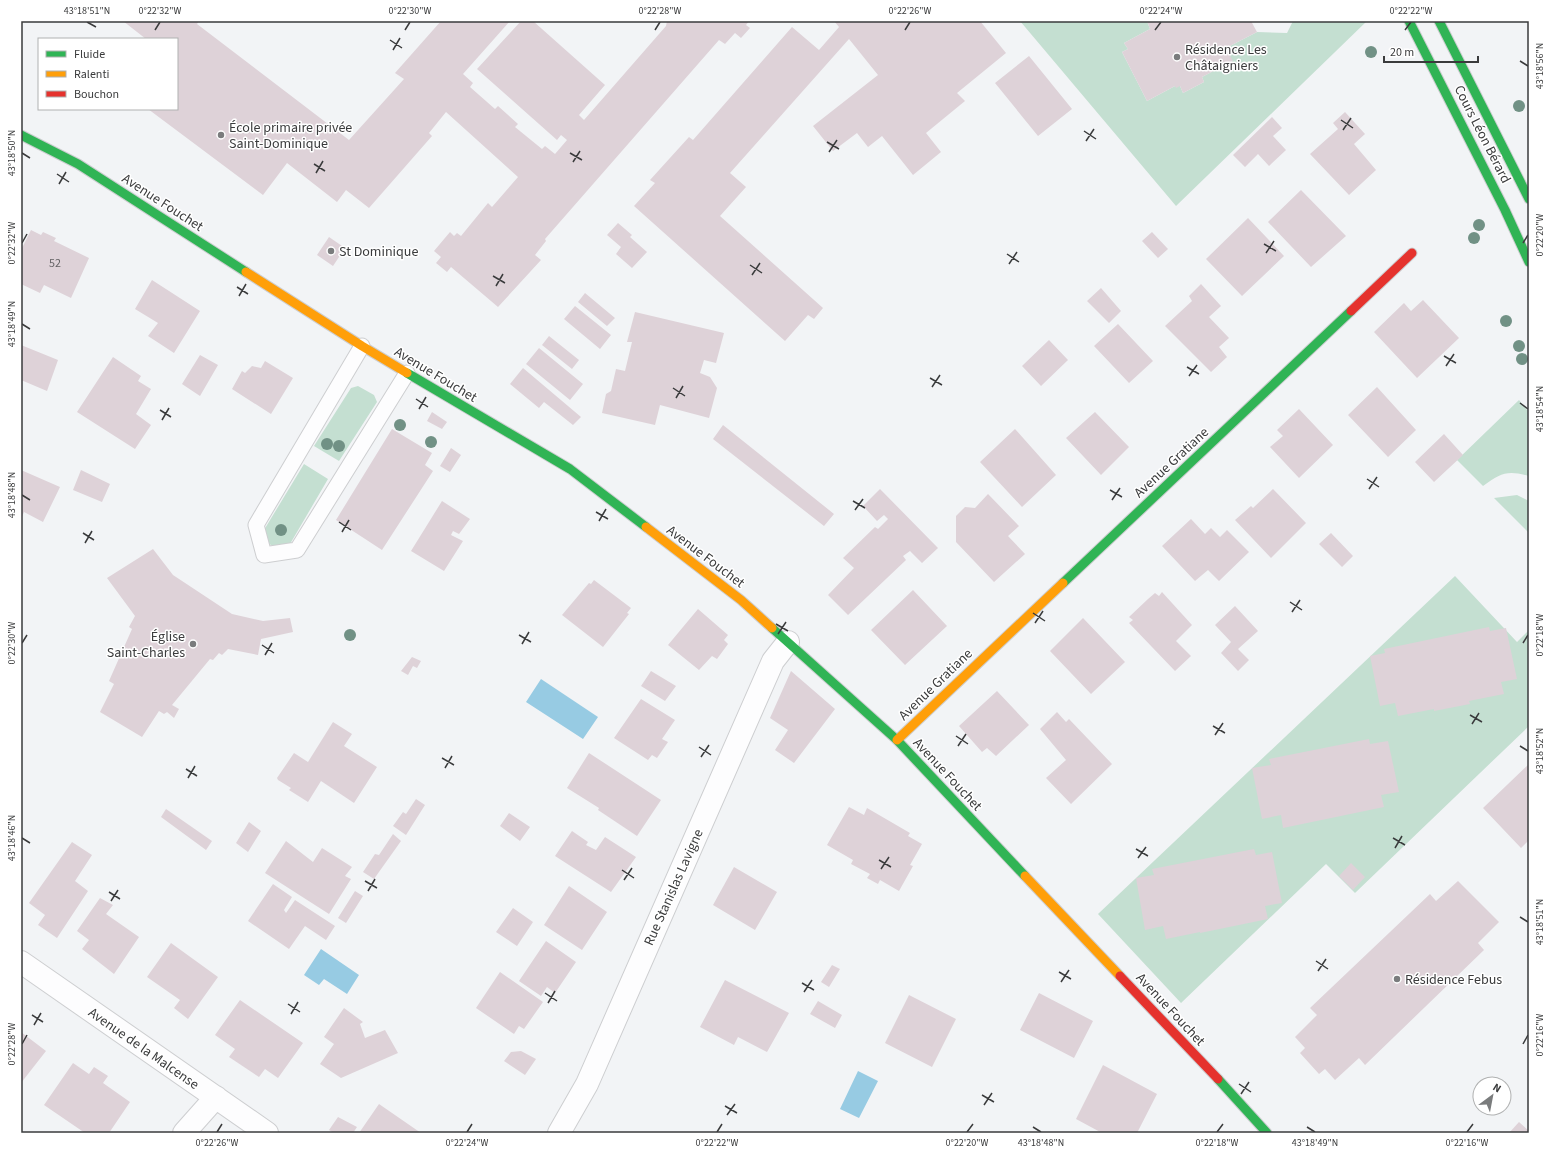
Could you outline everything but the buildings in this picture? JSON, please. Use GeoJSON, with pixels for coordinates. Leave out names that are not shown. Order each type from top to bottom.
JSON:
{"type":"FeatureCollection","features":[{"type":"Feature","properties":{"kind":"street","name":"Cours Léon Bérard"},"geometry":{"type":"LineString","coordinates":[[1409,21],[1506,210],[1529,262]]}},
{"type":"Feature","properties":{"kind":"street","name":"Cours Léon Bérard"},"geometry":{"type":"LineString","coordinates":[[1439,21],[1529,199]]}},
{"type":"Feature","properties":{"kind":"street","name":"Avenue Fouchet"},"geometry":{"type":"LineString","coordinates":[[21,135],[78,164],[362,346],[570,469],[741,600],[897,740],[1267,1133]]}},
{"type":"Feature","properties":{"kind":"street","name":"Avenue Gratiane"},"geometry":{"type":"LineString","coordinates":[[897,740],[1412,253]]}},
{"type":"Feature","properties":{"kind":"street","name":"Rue Stanislas Lavigne"},"geometry":{"type":"LineString","coordinates":[[559,1133],[587,1084],[773,661],[788,642]]}},
{"type":"Feature","properties":{"kind":"street","name":"Avenue de la Malcense"},"geometry":{"type":"LineString","coordinates":[[21,962],[267,1133]]}},
{"type":"Feature","properties":{"kind":"street"},"geometry":{"type":"LineString","coordinates":[[184,1133],[216,1097]]}},
{"type":"Feature","properties":{"kind":"lane"},"geometry":{"type":"LineString","coordinates":[[362,346],[256,525],[264,555],[296,550],[407,373]]}},
{"type":"Feature","properties":{"kind":"green space"},"geometry":{"type":"Polygon","coordinates":[[[1020,21],[1147,21],[1150,29],[1124,43],[1128,49],[1122,52],[1147,101],[1175,86],[1180,86],[1183,93],[1204,82],[1202,77],[1232,61],[1226,48],[1257,32],[1287,33],[1293,21],[1367,21],[1176,206],[1020,21]]]}},
{"type":"Feature","properties":{"kind":"green space"},"geometry":{"type":"Polygon","coordinates":[[[358,386],[374,395],[377,402],[339,461],[314,446],[351,388],[358,386]]]}},
{"type":"Feature","properties":{"kind":"green space"},"geometry":{"type":"Polygon","coordinates":[[[1519,400],[1527,410],[1529,409],[1529,476],[1515,473],[1504,474],[1483,486],[1457,460],[1519,400]]]}},
{"type":"Feature","properties":{"kind":"green space"},"geometry":{"type":"Polygon","coordinates":[[[304,464],[328,479],[290,544],[277,549],[268,543],[264,530],[304,464]]]}},
{"type":"Feature","properties":{"kind":"green space"},"geometry":{"type":"Polygon","coordinates":[[[1517,495],[1529,501],[1529,533],[1494,498],[1517,495]]]}},
{"type":"Feature","properties":{"kind":"green space"},"geometry":{"type":"Polygon","coordinates":[[[1455,576],[1517,642],[1529,630],[1529,726],[1355,893],[1326,864],[1181,1003],[1098,914],[1455,576]]]}},
{"type":"Feature","properties":{"kind":"water"},"geometry":{"type":"Polygon","coordinates":[[[541,679],[598,717],[583,739],[526,702],[541,679]]]}},
{"type":"Feature","properties":{"kind":"water"},"geometry":{"type":"Polygon","coordinates":[[[321,949],[359,975],[347,994],[324,979],[319,985],[304,975],[321,949]]]}},
{"type":"Feature","properties":{"kind":"water"},"geometry":{"type":"Polygon","coordinates":[[[858,1071],[878,1081],[859,1118],[840,1109],[858,1071]]]}},
{"type":"Feature","properties":{"kind":"traffic: fast"},"geometry":{"type":"LineString","coordinates":[[1409,21],[1505,210],[1529,262]]}},
{"type":"Feature","properties":{"kind":"traffic: fast"},"geometry":{"type":"LineString","coordinates":[[1439,21],[1529,199]]}},
{"type":"Feature","properties":{"kind":"traffic: fast"},"geometry":{"type":"LineString","coordinates":[[21,135],[78,164],[246,272]]}},
{"type":"Feature","properties":{"kind":"traffic: fast"},"geometry":{"type":"LineString","coordinates":[[1063,583],[1351,311]]}},
{"type":"Feature","properties":{"kind":"traffic: fast"},"geometry":{"type":"LineString","coordinates":[[407,373],[570,469],[646,527]]}},
{"type":"Feature","properties":{"kind":"traffic: fast"},"geometry":{"type":"LineString","coordinates":[[772,628],[897,740],[1025,876]]}},
{"type":"Feature","properties":{"kind":"traffic: fast"},"geometry":{"type":"LineString","coordinates":[[1218,1079],[1267,1133]]}},
{"type":"Feature","properties":{"kind":"traffic: slow"},"geometry":{"type":"LineString","coordinates":[[246,272],[407,373]]}},
{"type":"Feature","properties":{"kind":"traffic: slow"},"geometry":{"type":"LineString","coordinates":[[646,527],[741,600],[772,628]]}},
{"type":"Feature","properties":{"kind":"traffic: slow"},"geometry":{"type":"LineString","coordinates":[[897,740],[1063,583]]}},
{"type":"Feature","properties":{"kind":"traffic: slow"},"geometry":{"type":"LineString","coordinates":[[1025,876],[1120,976]]}},
{"type":"Feature","properties":{"kind":"traffic: jam"},"geometry":{"type":"LineString","coordinates":[[1351,311],[1412,253]]}},
{"type":"Feature","properties":{"kind":"traffic: jam"},"geometry":{"type":"LineString","coordinates":[[1120,976],[1218,1079]]}},
{"type":"Feature","properties":{"kind":"place","name":"Résidence Les Châtaigniers"},"geometry":{"type":"Point","coordinates":[1177,57]}},
{"type":"Feature","properties":{"kind":"place","name":"École primaire privée Saint-Dominique"},"geometry":{"type":"Point","coordinates":[221,135]}},
{"type":"Feature","properties":{"kind":"place","name":"St Dominique"},"geometry":{"type":"Point","coordinates":[331,251]}},
{"type":"Feature","properties":{"kind":"place","name":"Église Saint-Charles"},"geometry":{"type":"Point","coordinates":[193,644]}},
{"type":"Feature","properties":{"kind":"place","name":"Résidence Febus"},"geometry":{"type":"Point","coordinates":[1397,979]}}]}
